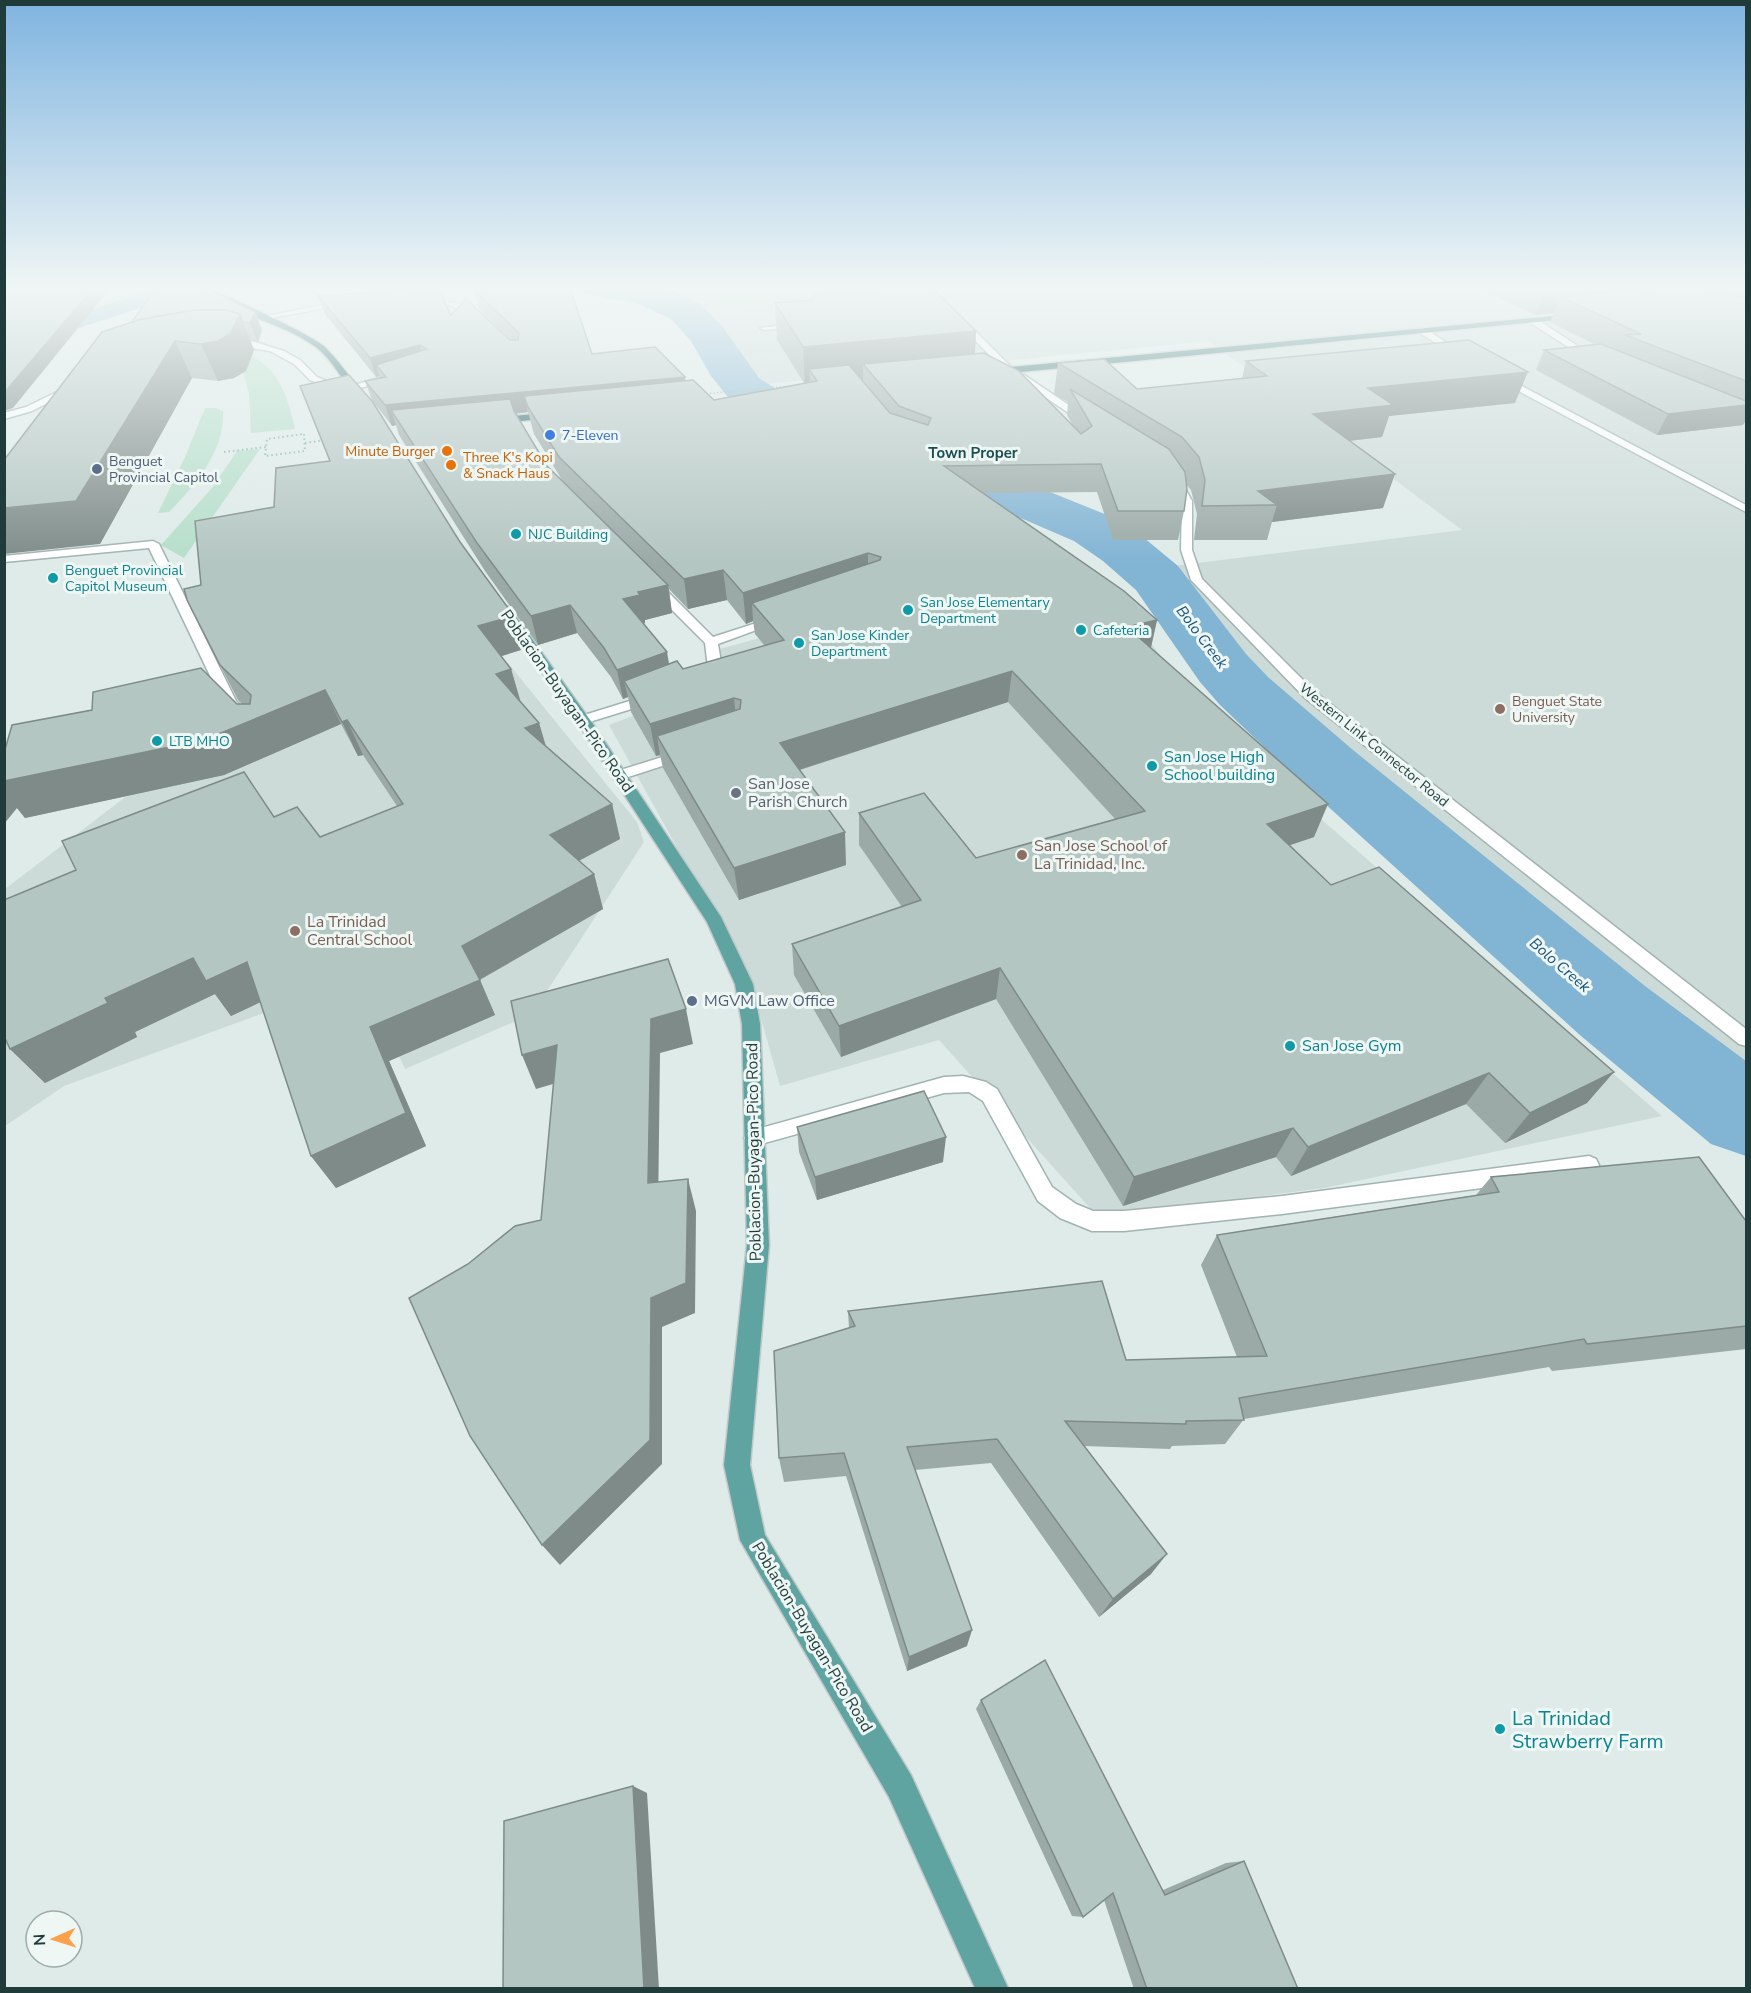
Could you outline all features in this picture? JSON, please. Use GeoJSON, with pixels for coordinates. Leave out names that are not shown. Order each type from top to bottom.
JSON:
{"type":"FeatureCollection","features":[{"type":"Feature","properties":{"kind":"highway"},"geometry":{"type":"LineString","coordinates":[[345,378],[362,399]]}},
{"type":"Feature","properties":{"kind":"highway"},"geometry":{"type":"LineString","coordinates":[[488,421],[566,414]]}},
{"type":"Feature","properties":{"kind":"main road","name":"Poblacion-Buyagan-Pico Road"},"geometry":{"type":"LineString","coordinates":[[491,592],[583,720],[715,921],[744,984],[751,1024],[758,1245],[737,1466],[753,1540],[900,1786],[992,1989]]}},
{"type":"Feature","properties":{"kind":"street"},"geometry":{"type":"LineString","coordinates":[[315,378],[323,384],[353,389],[390,378]]}},
{"type":"Feature","properties":{"kind":"street"},"geometry":{"type":"LineString","coordinates":[[1021,378],[1098,428]]}},
{"type":"Feature","properties":{"kind":"street"},"geometry":{"type":"LineString","coordinates":[[1502,378],[1746,509]]}},
{"type":"Feature","properties":{"kind":"street"},"geometry":{"type":"LineString","coordinates":[[4,416],[29,408],[88,379]]}},
{"type":"Feature","properties":{"kind":"street"},"geometry":{"type":"LineString","coordinates":[[522,418],[526,435]]}},
{"type":"Feature","properties":{"kind":"street","name":"Western Link Connector Road"},"geometry":{"type":"LineString","coordinates":[[1161,468],[1184,491],[1190,514],[1186,540],[1187,558],[1197,580],[1310,695],[1746,1039]]}},
{"type":"Feature","properties":{"kind":"street"},"geometry":{"type":"LineString","coordinates":[[4,559],[153,544],[177,584],[194,629],[230,703],[247,720]]}},
{"type":"Feature","properties":{"kind":"street"},"geometry":{"type":"LineString","coordinates":[[642,572],[711,642],[715,669],[695,682]]}},
{"type":"Feature","properties":{"kind":"street"},"geometry":{"type":"LineString","coordinates":[[711,642],[787,617]]}},
{"type":"Feature","properties":{"kind":"street"},"geometry":{"type":"LineString","coordinates":[[583,720],[663,694]]}},
{"type":"Feature","properties":{"kind":"street"},"geometry":{"type":"LineString","coordinates":[[620,775],[698,750]]}},
{"type":"Feature","properties":{"kind":"street"},"geometry":{"type":"LineString","coordinates":[[754,1138],[944,1085],[963,1083],[979,1086],[990,1095],[1045,1194],[1068,1211],[1092,1221],[1124,1221],[1282,1204],[1589,1165]]}},
{"type":"Feature","properties":{"kind":"path"},"geometry":{"type":"LineString","coordinates":[[701,394],[790,386]]}},
{"type":"Feature","properties":{"kind":"path"},"geometry":{"type":"LineString","coordinates":[[304,434],[304,442],[304,451],[265,456],[267,439],[304,434]]}},
{"type":"Feature","properties":{"kind":"path"},"geometry":{"type":"LineString","coordinates":[[304,442],[328,440]]}},
{"type":"Feature","properties":{"kind":"path"},"geometry":{"type":"LineString","coordinates":[[224,452],[266,447]]}},
{"type":"Feature","properties":{"kind":"shaded area","name":"Benguet State University"},"geometry":{"type":"Polygon","coordinates":[[[752,378],[829,378],[757,385],[752,378]]]}},
{"type":"Feature","properties":{"kind":"shaded area","name":"Benguet State University"},"geometry":{"type":"Polygon","coordinates":[[[1259,378],[1746,378],[1746,1138],[1642,1053],[1287,749],[1218,669],[1195,630],[1149,569],[1462,530],[1259,378]]]}},
{"type":"Feature","properties":{"kind":"shaded area","name":"San Jose School of La Trinidad, Inc."},"geometry":{"type":"Polygon","coordinates":[[[962,581],[1104,584],[1221,732],[1662,1116],[1324,1188],[1098,1217],[939,1040],[780,1086],[750,979],[609,725],[719,683],[720,649],[962,581]]]}},
{"type":"Feature","properties":{"kind":"shaded area","name":"La Trinidad Central School"},"geometry":{"type":"Polygon","coordinates":[[[508,663],[637,822],[644,842],[532,1014],[405,1069],[361,973],[261,1014],[64,1086],[5,1126],[5,889],[145,782],[508,663]]]}},
{"type":"Feature","properties":{"kind":"green space"},"geometry":{"type":"Polygon","coordinates":[[[245,378],[276,378],[285,395],[295,429],[251,433],[249,393],[245,378]]]}},
{"type":"Feature","properties":{"kind":"green space"},"geometry":{"type":"Polygon","coordinates":[[[205,408],[216,408],[223,411],[222,426],[214,454],[198,479],[179,502],[169,512],[158,513],[185,457],[205,408]]]}},
{"type":"Feature","properties":{"kind":"green space"},"geometry":{"type":"Polygon","coordinates":[[[260,449],[184,558],[161,545],[212,488],[237,451],[260,449]]]}},
{"type":"Feature","properties":{"kind":"building"},"geometry":{"type":"Polygon","coordinates":[[[4,378],[17,378],[4,393],[4,378]]]}},
{"type":"Feature","properties":{"kind":"building"},"geometry":{"type":"Polygon","coordinates":[[[67,378],[152,378],[76,501],[4,508],[4,460],[67,378]]]}},
{"type":"Feature","properties":{"kind":"building"},"geometry":{"type":"Polygon","coordinates":[[[336,378],[352,378],[372,401],[460,542],[514,616],[478,626],[511,669],[496,674],[539,723],[525,728],[612,804],[550,835],[594,874],[462,946],[480,980],[370,1027],[406,1113],[311,1156],[247,962],[206,981],[193,958],[105,998],[108,1003],[10,1049],[4,1036],[4,900],[76,870],[62,841],[244,772],[274,817],[297,807],[320,837],[403,804],[347,720],[342,722],[325,690],[204,740],[4,781],[4,753],[12,725],[92,710],[93,692],[201,668],[237,704],[250,704],[251,695],[220,665],[187,600],[184,589],[201,585],[195,521],[274,507],[276,468],[330,461],[300,386],[336,378]]]}},
{"type":"Feature","properties":{"kind":"building"},"geometry":{"type":"Polygon","coordinates":[[[381,378],[674,378],[385,405],[365,381],[381,378]]]}},
{"type":"Feature","properties":{"kind":"building","name":"San Jose School of La Trinidad, Inc."},"geometry":{"type":"Polygon","coordinates":[[[815,378],[860,378],[890,413],[928,425],[931,418],[899,406],[875,378],[1026,378],[1081,434],[1092,426],[1070,389],[1169,449],[1185,472],[1187,489],[1184,511],[1118,511],[1101,464],[944,466],[1124,591],[1157,620],[1127,627],[1328,804],[1267,824],[1331,885],[1379,867],[1614,1072],[1530,1113],[1489,1073],[1308,1147],[1293,1128],[1134,1177],[1000,968],[839,1026],[792,944],[921,900],[859,813],[924,793],[976,858],[1145,811],[1012,671],[780,743],[845,832],[734,868],[657,736],[740,709],[741,700],[734,698],[650,724],[624,681],[677,661],[683,669],[784,640],[752,603],[880,560],[881,557],[868,553],[743,593],[723,570],[684,579],[559,457],[528,407],[524,396],[693,380],[714,400],[817,381],[815,378]]]}},
{"type":"Feature","properties":{"kind":"building"},"geometry":{"type":"Polygon","coordinates":[[[1083,378],[1125,378],[1137,389],[1247,378],[1468,378],[1368,388],[1393,405],[1313,414],[1395,474],[1258,491],[1277,505],[1202,506],[1205,480],[1199,457],[1182,437],[1083,378]]]}},
{"type":"Feature","properties":{"kind":"building"},"geometry":{"type":"Polygon","coordinates":[[[1598,378],[1688,378],[1746,401],[1746,405],[1668,414],[1598,378]]]}},
{"type":"Feature","properties":{"kind":"building"},"geometry":{"type":"Polygon","coordinates":[[[510,399],[514,411],[547,466],[668,585],[638,592],[640,595],[623,599],[667,652],[617,670],[604,648],[570,605],[531,616],[477,543],[391,410],[510,399]]]}},
{"type":"Feature","properties":{"kind":"building"},"geometry":{"type":"Polygon","coordinates":[[[668,959],[686,1009],[651,1019],[648,1183],[688,1179],[686,1283],[651,1298],[650,1440],[542,1545],[470,1436],[409,1298],[468,1264],[515,1226],[541,1220],[557,1045],[522,1055],[511,1001],[668,959]]]}},
{"type":"Feature","properties":{"kind":"building"},"geometry":{"type":"Polygon","coordinates":[[[924,1091],[946,1137],[815,1177],[797,1127],[924,1091]]]}},
{"type":"Feature","properties":{"kind":"building"},"geometry":{"type":"Polygon","coordinates":[[[1699,1157],[1746,1221],[1746,1326],[1587,1344],[1584,1339],[1239,1398],[1244,1420],[1186,1421],[1186,1424],[1065,1421],[1167,1554],[1113,1599],[997,1439],[907,1447],[972,1630],[909,1657],[844,1453],[779,1458],[774,1351],[855,1326],[848,1311],[1102,1281],[1126,1360],[1267,1356],[1217,1235],[1499,1192],[1491,1177],[1699,1157]]]}},
{"type":"Feature","properties":{"kind":"building"},"geometry":{"type":"Polygon","coordinates":[[[1045,1660],[1165,1895],[1244,1861],[1298,1989],[1147,1989],[1113,1893],[1083,1917],[981,1700],[1045,1660]]]}},
{"type":"Feature","properties":{"kind":"building"},"geometry":{"type":"Polygon","coordinates":[[[633,1786],[644,1989],[503,1989],[504,1821],[633,1786]]]}},
{"type":"Feature","properties":{"kind":"waterway","name":"Bolo Creek"},"geometry":{"type":"LineString","coordinates":[[735,378],[743,387],[781,412],[815,428],[990,486],[1093,529],[1123,549],[1157,578],[1223,668],[1244,691],[1327,766],[1613,1011],[1746,1115]]}},
{"type":"Feature","properties":{"kind":"place","name":"7-Eleven"},"geometry":{"type":"Point","coordinates":[550,435]}},
{"type":"Feature","properties":{"kind":"place","name":"Minute Burger"},"geometry":{"type":"Point","coordinates":[447,451]}},
{"type":"Feature","properties":{"kind":"place","name":"Three K's Kopi & Snack Haus"},"geometry":{"type":"Point","coordinates":[451,465]}},
{"type":"Feature","properties":{"kind":"place","name":"Benguet Provincial Capitol"},"geometry":{"type":"Point","coordinates":[97,469]}},
{"type":"Feature","properties":{"kind":"place","name":"NJC Building"},"geometry":{"type":"Point","coordinates":[516,534]}},
{"type":"Feature","properties":{"kind":"place","name":"Benguet Provincial Capitol Museum"},"geometry":{"type":"Point","coordinates":[53,578]}},
{"type":"Feature","properties":{"kind":"place","name":"San Jose Elementary Department"},"geometry":{"type":"Point","coordinates":[908,610]}},
{"type":"Feature","properties":{"kind":"place","name":"Cafeteria"},"geometry":{"type":"Point","coordinates":[1081,630]}},
{"type":"Feature","properties":{"kind":"place","name":"San Jose Kinder Department"},"geometry":{"type":"Point","coordinates":[799,643]}},
{"type":"Feature","properties":{"kind":"place","name":"Benguet State University"},"geometry":{"type":"Point","coordinates":[1500,709]}},
{"type":"Feature","properties":{"kind":"place","name":"LTB MHO"},"geometry":{"type":"Point","coordinates":[157,741]}},
{"type":"Feature","properties":{"kind":"place","name":"San Jose High School building"},"geometry":{"type":"Point","coordinates":[1152,766]}},
{"type":"Feature","properties":{"kind":"place","name":"San Jose Parish Church"},"geometry":{"type":"Point","coordinates":[736,793]}},
{"type":"Feature","properties":{"kind":"place","name":"San Jose School of La Trinidad, Inc."},"geometry":{"type":"Point","coordinates":[1022,855]}},
{"type":"Feature","properties":{"kind":"place","name":"La Trinidad Central School"},"geometry":{"type":"Point","coordinates":[295,931]}},
{"type":"Feature","properties":{"kind":"place","name":"MGVM Law Office"},"geometry":{"type":"Point","coordinates":[692,1001]}},
{"type":"Feature","properties":{"kind":"place","name":"San Jose Gym"},"geometry":{"type":"Point","coordinates":[1290,1046]}},
{"type":"Feature","properties":{"kind":"place","name":"La Trinidad Strawberry Farm"},"geometry":{"type":"Point","coordinates":[1500,1729]}},
{"type":"Feature","properties":{"kind":"district","name":"Town Proper"},"geometry":{"type":"Point","coordinates":[973,453]}}]}
